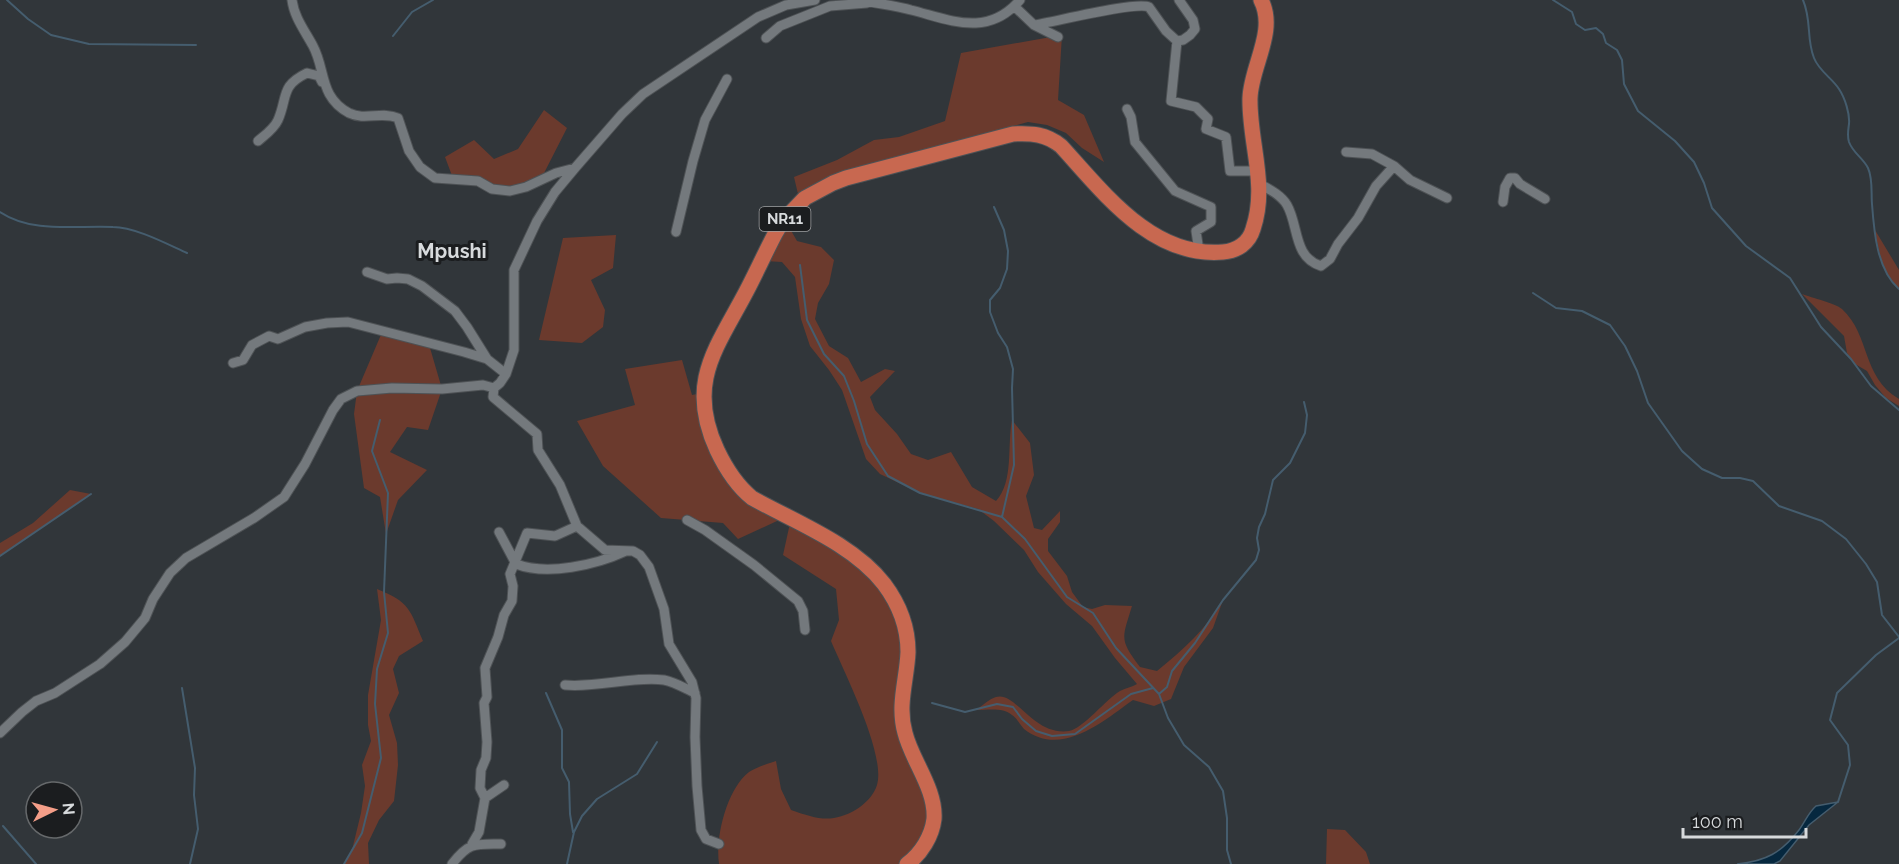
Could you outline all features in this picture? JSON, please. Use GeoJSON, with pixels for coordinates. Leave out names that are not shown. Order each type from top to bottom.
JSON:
{"type":"FeatureCollection","features":[{"type":"Feature","properties":{"kind":"highway","name":"NR11"},"geometry":{"type":"LineString","coordinates":[[907,864],[927,841],[934,812],[929,791],[905,734],[902,719],[902,688],[908,654],[905,623],[901,611],[883,582],[855,558],[824,535],[741,490],[715,446],[704,408],[706,373],[711,358],[782,222],[806,198],[846,178],[1013,134],[1038,134],[1053,140],[1122,212],[1149,232],[1170,242],[1199,251],[1230,251],[1240,247],[1253,230],[1257,217],[1259,177],[1250,96],[1252,78],[1265,31],[1266,15],[1262,0]]}},
{"type":"Feature","properties":{"kind":"street"},"geometry":{"type":"LineString","coordinates":[[292,0],[297,17],[314,48],[323,84]]}},
{"type":"Feature","properties":{"kind":"street"},"geometry":{"type":"LineString","coordinates":[[719,844],[706,839],[701,830],[697,786],[695,693],[683,665],[669,644],[664,609],[649,567],[640,555],[628,550],[605,550],[577,526],[560,485],[538,450],[537,434],[493,397],[494,388],[506,374],[514,350],[514,270],[537,221],[555,192],[622,114],[643,94],[758,17],[786,5],[815,0]]}},
{"type":"Feature","properties":{"kind":"street"},"geometry":{"type":"LineString","coordinates":[[861,0],[894,5],[963,24],[985,22],[1017,3],[1034,25],[1058,37]]}},
{"type":"Feature","properties":{"kind":"street"},"geometry":{"type":"LineString","coordinates":[[1178,41],[1183,40],[1195,29],[1195,24],[1179,0]]}},
{"type":"Feature","properties":{"kind":"street"},"geometry":{"type":"LineString","coordinates":[[766,38],[780,26],[830,6],[873,3]]}},
{"type":"Feature","properties":{"kind":"street"},"geometry":{"type":"LineString","coordinates":[[1034,25],[1128,6],[1145,5],[1178,41],[1171,101],[1196,108],[1208,119],[1206,129],[1226,137],[1230,171],[1259,177],[1287,205],[1303,251],[1312,262],[1321,266],[1330,259],[1338,244],[1358,218],[1376,186],[1394,166]]}},
{"type":"Feature","properties":{"kind":"street"},"geometry":{"type":"LineString","coordinates":[[258,141],[277,122],[289,84],[307,73],[319,76],[334,100],[349,112],[364,117],[390,114],[398,118],[409,151],[420,167],[435,178],[478,181],[492,189],[510,191],[575,168]]}},
{"type":"Feature","properties":{"kind":"street"},"geometry":{"type":"LineString","coordinates":[[676,232],[705,120],[727,79]]}},
{"type":"Feature","properties":{"kind":"street"},"geometry":{"type":"LineString","coordinates":[[1127,109],[1131,117],[1135,142],[1175,191],[1211,207],[1211,222],[1196,231],[1199,251]]}},
{"type":"Feature","properties":{"kind":"street"},"geometry":{"type":"LineString","coordinates":[[1346,152],[1372,154],[1394,166],[1410,180],[1447,198]]}},
{"type":"Feature","properties":{"kind":"street"},"geometry":{"type":"LineString","coordinates":[[1503,202],[1504,187],[1510,178],[1515,178],[1520,184],[1545,199]]}},
{"type":"Feature","properties":{"kind":"street"},"geometry":{"type":"LineString","coordinates":[[367,272],[387,279],[408,279],[422,286],[455,311],[487,359],[506,374]]}},
{"type":"Feature","properties":{"kind":"street"},"geometry":{"type":"LineString","coordinates":[[233,363],[243,360],[252,345],[269,336],[278,339],[305,327],[348,322],[428,341],[487,359]]}},
{"type":"Feature","properties":{"kind":"street"},"geometry":{"type":"LineString","coordinates":[[0,733],[36,701],[55,693],[100,664],[125,642],[145,618],[153,599],[170,573],[186,558],[254,518],[284,497],[341,399],[357,391],[392,388],[442,389],[483,385],[494,388]]}},
{"type":"Feature","properties":{"kind":"street"},"geometry":{"type":"LineString","coordinates":[[687,520],[754,565],[798,601],[804,611],[805,630]]}},
{"type":"Feature","properties":{"kind":"street"},"geometry":{"type":"LineString","coordinates":[[453,864],[472,844],[479,832],[485,798],[480,788],[481,770],[486,758],[488,742],[484,703],[487,697],[485,668],[504,615],[512,601],[513,586],[510,574],[516,564],[521,544],[527,533],[555,536],[577,526]]}},
{"type":"Feature","properties":{"kind":"street"},"geometry":{"type":"LineString","coordinates":[[499,532],[516,564],[533,568],[561,568],[608,559],[628,550]]}},
{"type":"Feature","properties":{"kind":"street"},"geometry":{"type":"LineString","coordinates":[[565,685],[584,687],[667,680],[695,693]]}},
{"type":"Feature","properties":{"kind":"street"},"geometry":{"type":"LineString","coordinates":[[485,798],[504,785]]}},
{"type":"Feature","properties":{"kind":"street"},"geometry":{"type":"LineString","coordinates":[[472,844],[501,844]]}},
{"type":"Feature","properties":{"kind":"shaded area"},"geometry":{"type":"Polygon","coordinates":[[[1062,35],[1058,100],[1084,115],[1104,162],[1082,148],[1066,133],[1047,125],[1028,122],[870,165],[820,181],[798,194],[794,177],[837,160],[874,140],[899,137],[945,121],[961,53],[1062,35]]]}},
{"type":"Feature","properties":{"kind":"shaded area"},"geometry":{"type":"Polygon","coordinates":[[[544,110],[567,128],[541,179],[510,191],[478,181],[454,181],[445,157],[474,140],[494,159],[518,149],[544,110]]]}},
{"type":"Feature","properties":{"kind":"shaded area"},"geometry":{"type":"Polygon","coordinates":[[[785,220],[797,241],[821,247],[834,260],[829,284],[818,303],[815,319],[829,346],[848,358],[861,382],[885,369],[895,371],[870,397],[875,410],[897,434],[911,454],[928,460],[951,452],[972,487],[996,501],[1002,493],[1008,474],[1012,420],[1030,443],[1034,475],[1026,496],[1034,528],[1042,530],[1060,511],[1060,522],[1048,539],[1048,551],[1067,576],[1072,592],[1083,607],[1092,609],[1105,605],[1132,606],[1124,638],[1128,650],[1140,667],[1157,671],[1194,638],[1223,600],[1213,628],[1184,667],[1171,699],[1154,706],[1133,700],[1081,734],[1052,740],[1038,737],[1024,729],[1008,712],[976,710],[993,698],[1003,697],[1011,700],[1045,727],[1056,731],[1069,731],[1081,725],[1120,691],[1137,684],[1092,626],[1066,604],[1038,572],[1024,550],[994,521],[978,509],[920,493],[880,474],[866,459],[842,390],[810,346],[801,319],[795,277],[782,262],[765,261],[785,220]]]}},
{"type":"Feature","properties":{"kind":"shaded area"},"geometry":{"type":"Polygon","coordinates":[[[1875,230],[1899,270],[1899,289],[1885,270],[1875,230]]]}},
{"type":"Feature","properties":{"kind":"shaded area"},"geometry":{"type":"Polygon","coordinates":[[[616,235],[613,268],[591,280],[605,310],[603,327],[582,343],[539,340],[563,238],[616,235]]]}},
{"type":"Feature","properties":{"kind":"shaded area"},"geometry":{"type":"Polygon","coordinates":[[[1802,294],[1842,309],[1858,331],[1878,379],[1899,399],[1899,406],[1886,398],[1867,371],[1855,364],[1847,353],[1844,336],[1802,294]]]}},
{"type":"Feature","properties":{"kind":"shaded area"},"geometry":{"type":"Polygon","coordinates":[[[383,330],[428,341],[442,389],[428,430],[407,427],[390,452],[427,470],[398,500],[386,534],[380,497],[364,488],[354,414],[357,391],[383,330]]]}},
{"type":"Feature","properties":{"kind":"shaded area"},"geometry":{"type":"Polygon","coordinates":[[[682,360],[692,395],[708,392],[715,426],[733,465],[755,493],[824,532],[878,572],[897,594],[907,615],[910,642],[904,702],[910,732],[937,808],[934,833],[922,851],[904,864],[719,864],[719,841],[724,814],[734,790],[749,772],[776,761],[781,789],[791,810],[809,816],[832,818],[848,814],[863,805],[876,789],[878,771],[870,734],[831,641],[839,620],[836,589],[783,555],[792,514],[738,539],[723,523],[661,518],[603,466],[577,421],[635,405],[625,369],[682,360]]]}},
{"type":"Feature","properties":{"kind":"shaded area"},"geometry":{"type":"Polygon","coordinates":[[[70,490],[91,494],[0,556],[0,543],[33,523],[70,490]]]}},
{"type":"Feature","properties":{"kind":"shaded area"},"geometry":{"type":"Polygon","coordinates":[[[377,589],[403,603],[411,614],[423,641],[399,656],[393,669],[399,693],[389,715],[397,743],[398,765],[394,801],[379,820],[368,843],[369,864],[344,864],[352,850],[361,813],[365,786],[362,765],[371,741],[368,725],[368,695],[381,620],[377,589]]]}},
{"type":"Feature","properties":{"kind":"shaded area"},"geometry":{"type":"Polygon","coordinates":[[[1327,829],[1345,830],[1366,852],[1370,864],[1326,864],[1327,829]]]}},
{"type":"Feature","properties":{"kind":"water"},"geometry":{"type":"Polygon","coordinates":[[[1838,802],[1809,825],[1780,861],[1774,864],[1737,864],[1765,858],[1779,850],[1799,830],[1816,806],[1838,802]]]}},
{"type":"Feature","properties":{"kind":"waterway"},"geometry":{"type":"LineString","coordinates":[[7,0],[51,35],[89,44],[196,45]]}},
{"type":"Feature","properties":{"kind":"waterway"},"geometry":{"type":"LineString","coordinates":[[393,36],[412,12],[433,0]]}},
{"type":"Feature","properties":{"kind":"waterway"},"geometry":{"type":"LineString","coordinates":[[1553,0],[1572,12],[1576,24],[1585,30],[1596,28],[1603,34],[1606,43],[1617,50],[1622,60],[1624,84],[1638,111],[1675,141],[1694,162],[1712,208],[1746,246],[1790,278],[1821,327],[1851,359],[1871,386],[1899,410]]}},
{"type":"Feature","properties":{"kind":"waterway"},"geometry":{"type":"LineString","coordinates":[[1803,0],[1814,58],[1843,97],[1849,116],[1849,142],[1870,172],[1878,250],[1886,272],[1899,289]]}},
{"type":"Feature","properties":{"kind":"waterway"},"geometry":{"type":"LineString","coordinates":[[994,207],[1004,230],[1008,251],[1007,269],[1000,288],[990,300],[990,312],[998,333],[1007,347],[1013,369],[1014,465],[1002,517]]}},
{"type":"Feature","properties":{"kind":"waterway"},"geometry":{"type":"LineString","coordinates":[[0,212],[13,219],[41,226],[122,228],[151,237],[187,253]]}},
{"type":"Feature","properties":{"kind":"waterway"},"geometry":{"type":"LineString","coordinates":[[800,265],[807,320],[824,354],[844,376],[867,444],[888,476],[920,493],[1002,517],[1025,539],[1067,597],[1093,613],[1116,648],[1159,694],[1168,718],[1184,745],[1209,767],[1223,791],[1227,818],[1227,850],[1231,864]]}},
{"type":"Feature","properties":{"kind":"waterway"},"geometry":{"type":"LineString","coordinates":[[1533,293],[1556,308],[1582,311],[1610,325],[1625,346],[1648,403],[1682,451],[1702,469],[1722,478],[1753,481],[1779,506],[1822,521],[1846,539],[1877,582],[1882,615],[1899,637]]}},
{"type":"Feature","properties":{"kind":"waterway"},"geometry":{"type":"LineString","coordinates":[[1159,694],[1167,687],[1172,671],[1195,643],[1223,600],[1256,560],[1259,550],[1257,538],[1259,527],[1265,514],[1273,480],[1290,463],[1305,433],[1307,415],[1304,402]]}},
{"type":"Feature","properties":{"kind":"waterway"},"geometry":{"type":"LineString","coordinates":[[344,864],[362,833],[381,758],[375,704],[377,669],[388,633],[384,592],[388,493],[372,451],[380,420]]}},
{"type":"Feature","properties":{"kind":"waterway"},"geometry":{"type":"LineString","coordinates":[[0,556],[91,494]]}},
{"type":"Feature","properties":{"kind":"waterway"},"geometry":{"type":"LineString","coordinates":[[1838,802],[1850,765],[1848,745],[1830,720],[1837,693],[1876,655],[1899,638]]}},
{"type":"Feature","properties":{"kind":"waterway"},"geometry":{"type":"LineString","coordinates":[[182,688],[195,768],[194,795],[198,829],[190,864]]}},
{"type":"Feature","properties":{"kind":"waterway"},"geometry":{"type":"LineString","coordinates":[[932,703],[965,712],[997,704],[1013,707],[1022,719],[1036,731],[1052,736],[1075,734],[1131,694],[1153,688]]}},
{"type":"Feature","properties":{"kind":"waterway"},"geometry":{"type":"LineString","coordinates":[[546,693],[562,730],[562,768],[569,782],[573,832]]}},
{"type":"Feature","properties":{"kind":"waterway"},"geometry":{"type":"LineString","coordinates":[[567,864],[574,832],[582,816],[597,799],[637,774],[657,742]]}},
{"type":"Feature","properties":{"kind":"waterway"},"geometry":{"type":"LineString","coordinates":[[3,826],[36,864]]}},
{"type":"Feature","properties":{"kind":"district","name":"Mpushi"},"geometry":{"type":"Point","coordinates":[452,251]}}]}
